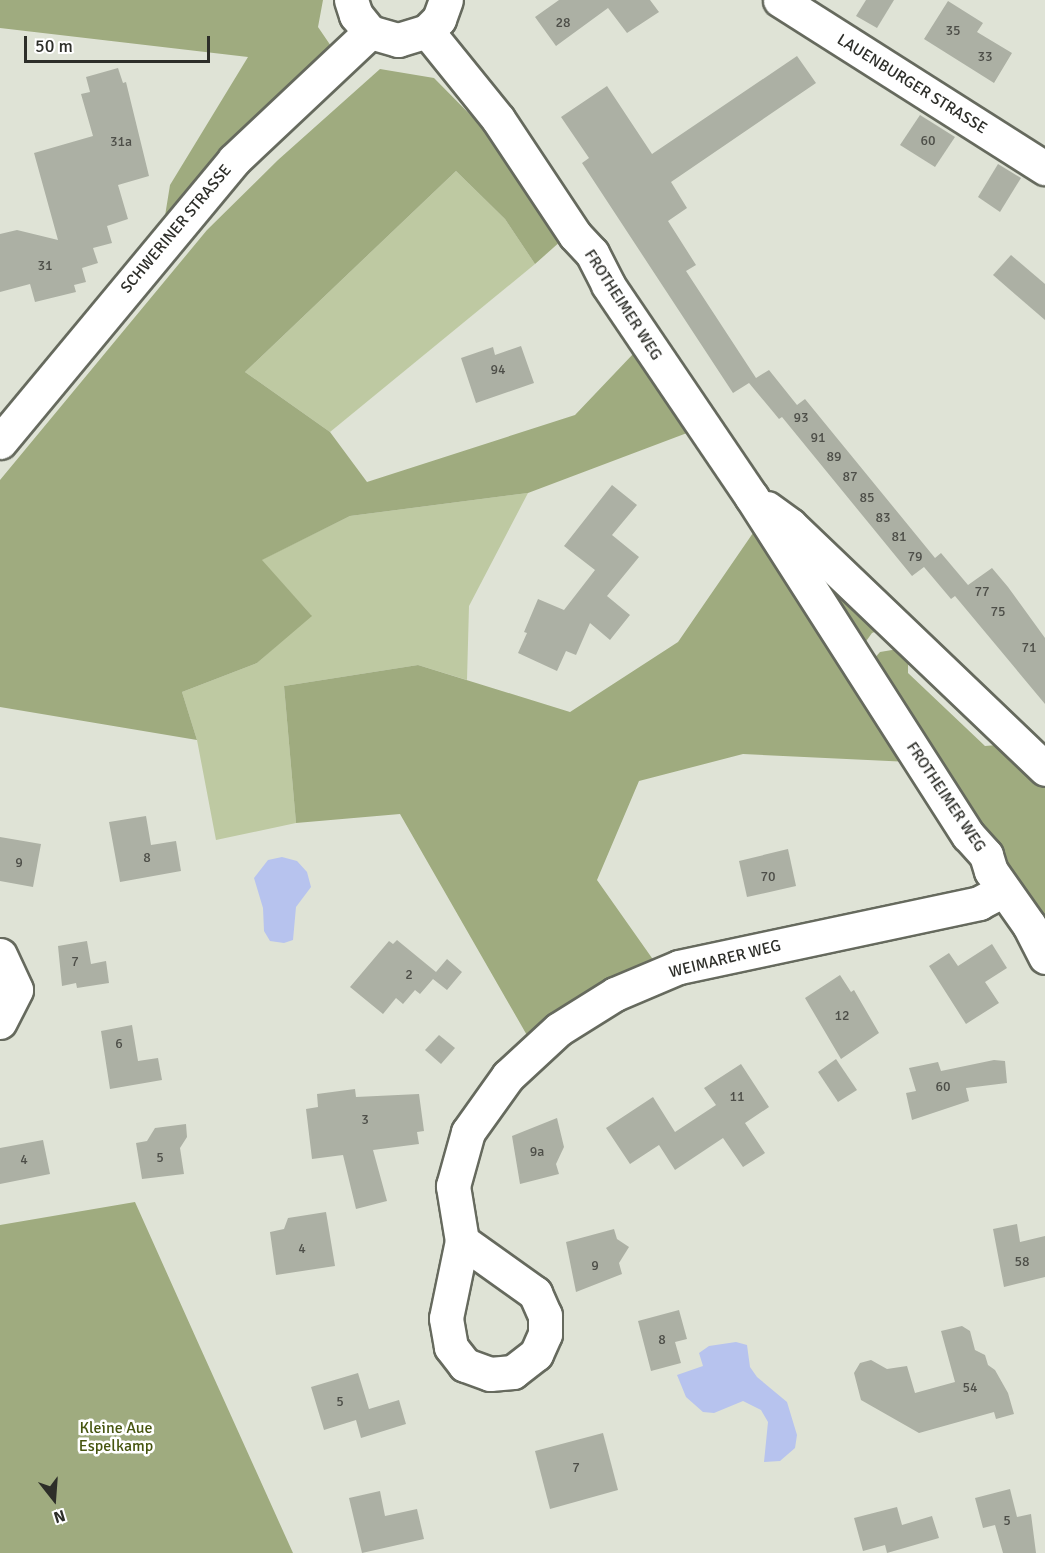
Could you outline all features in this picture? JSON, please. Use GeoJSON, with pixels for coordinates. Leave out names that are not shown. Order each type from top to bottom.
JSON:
{"type":"FeatureCollection","features":[{"type":"Feature","properties":{"kind":"street"},"geometry":{"type":"LineString","coordinates":[[351,0],[356,15],[370,32],[398,40],[427,31],[439,19],[446,0]]}},
{"type":"Feature","properties":{"kind":"street","name":"LAUENBURGER STRASSE"},"geometry":{"type":"LineString","coordinates":[[780,0],[1045,168]]}},
{"type":"Feature","properties":{"kind":"street","name":"FROTHEIMER WEG"},"geometry":{"type":"LineString","coordinates":[[427,31],[498,119],[575,235],[592,253],[609,285],[751,496],[968,835],[986,855],[1003,890],[1045,957]]}},
{"type":"Feature","properties":{"kind":"street","name":"SCHWERINER STRASSE"},"geometry":{"type":"LineString","coordinates":[[0,442],[234,160],[370,32]]}},
{"type":"Feature","properties":{"kind":"street","name":"FROTHEIMER WEG"},"geometry":{"type":"LineString","coordinates":[[751,496],[790,525],[1045,769]]}},
{"type":"Feature","properties":{"kind":"street"},"geometry":{"type":"LineString","coordinates":[[862,669],[867,648],[876,640],[903,634]]}},
{"type":"Feature","properties":{"kind":"street","name":"WEIMARER WEG"},"geometry":{"type":"LineString","coordinates":[[462,1241],[453,1186],[468,1132],[508,1076],[559,1029],[615,994],[679,968],[979,903],[1003,890]]}},
{"type":"Feature","properties":{"kind":"street"},"geometry":{"type":"LineString","coordinates":[[0,955],[16,990],[0,1022]]}},
{"type":"Feature","properties":{"kind":"green space"},"geometry":{"type":"Polygon","coordinates":[[[0,0],[323,0],[318,27],[333,49],[226,150],[165,216],[170,185],[248,57],[0,28],[0,0]]]}},
{"type":"Feature","properties":{"kind":"green space"},"geometry":{"type":"Polygon","coordinates":[[[380,69],[434,78],[507,152],[562,240],[535,264],[505,219],[456,171],[245,372],[330,432],[367,482],[575,415],[634,353],[687,433],[528,493],[350,516],[262,560],[312,616],[257,663],[182,692],[197,740],[0,707],[0,480],[207,230],[278,160],[380,69]]]}},
{"type":"Feature","properties":{"kind":"green space"},"geometry":{"type":"Polygon","coordinates":[[[456,171],[505,219],[535,264],[330,432],[245,372],[456,171]]]}},
{"type":"Feature","properties":{"kind":"green space"},"geometry":{"type":"Polygon","coordinates":[[[528,493],[469,606],[467,680],[418,665],[284,686],[296,823],[216,840],[197,740],[182,692],[257,663],[311,615],[261,560],[350,516],[528,493]]]}},
{"type":"Feature","properties":{"kind":"green space"},"geometry":{"type":"Polygon","coordinates":[[[753,533],[910,762],[743,754],[639,781],[597,880],[659,968],[528,1037],[400,814],[296,823],[284,686],[418,665],[570,712],[678,642],[753,533]]]}},
{"type":"Feature","properties":{"kind":"green space"},"geometry":{"type":"Polygon","coordinates":[[[796,545],[889,626],[872,633],[859,651],[796,545]]]}},
{"type":"Feature","properties":{"kind":"green space"},"geometry":{"type":"Polygon","coordinates":[[[904,648],[925,665],[908,665],[908,673],[985,746],[1009,744],[1045,778],[1045,929],[872,661],[880,652],[904,648]]]}},
{"type":"Feature","properties":{"kind":"green space","name":"Kleine Aue Espelkamp"},"geometry":{"type":"Polygon","coordinates":[[[135,1202],[293,1553],[0,1553],[0,1225],[135,1202]]]}},
{"type":"Feature","properties":{"kind":"water"},"geometry":{"type":"Polygon","coordinates":[[[282,857],[297,861],[307,872],[311,887],[296,907],[293,940],[284,943],[270,941],[264,931],[263,908],[254,878],[268,860],[282,857]]]}},
{"type":"Feature","properties":{"kind":"water"},"geometry":{"type":"Polygon","coordinates":[[[736,1342],[747,1345],[750,1367],[757,1377],[787,1402],[797,1435],[795,1448],[780,1461],[764,1462],[768,1422],[761,1410],[743,1401],[714,1413],[703,1412],[686,1397],[677,1375],[703,1366],[699,1353],[709,1346],[736,1342]]]}},
{"type":"Feature","properties":{"kind":"building"},"geometry":{"type":"Polygon","coordinates":[[[559,0],[650,0],[659,12],[627,33],[608,8],[556,46],[535,17],[559,0]]]}},
{"type":"Feature","properties":{"kind":"building"},"geometry":{"type":"Polygon","coordinates":[[[866,0],[894,0],[877,28],[856,16],[866,0]]]}},
{"type":"Feature","properties":{"kind":"building"},"geometry":{"type":"Polygon","coordinates":[[[948,1],[983,23],[977,32],[1012,53],[994,83],[924,39],[948,1]]]}},
{"type":"Feature","properties":{"kind":"building"},"geometry":{"type":"Polygon","coordinates":[[[797,56],[816,83],[671,182],[687,208],[668,221],[696,265],[686,271],[756,378],[769,370],[797,405],[805,399],[935,558],[941,553],[968,585],[992,568],[1008,587],[1045,638],[1045,704],[955,596],[951,599],[924,567],[912,576],[782,417],[779,419],[749,383],[733,393],[582,163],[589,158],[561,117],[607,86],[652,154],[797,56]]]}},
{"type":"Feature","properties":{"kind":"building"},"geometry":{"type":"Polygon","coordinates":[[[118,68],[123,83],[126,82],[149,176],[118,185],[128,219],[107,226],[112,243],[93,248],[98,263],[82,268],[86,282],[74,285],[76,292],[35,302],[30,284],[0,292],[0,234],[17,230],[58,240],[34,153],[93,136],[81,94],[90,92],[86,77],[118,68]]]}},
{"type":"Feature","properties":{"kind":"building"},"geometry":{"type":"Polygon","coordinates":[[[920,115],[955,137],[935,167],[900,145],[920,115]]]}},
{"type":"Feature","properties":{"kind":"building"},"geometry":{"type":"Polygon","coordinates":[[[998,164],[1021,178],[1000,212],[978,197],[998,164]]]}},
{"type":"Feature","properties":{"kind":"building"},"geometry":{"type":"Polygon","coordinates":[[[1011,255],[1045,284],[1045,320],[993,275],[1011,255]]]}},
{"type":"Feature","properties":{"kind":"building"},"geometry":{"type":"Polygon","coordinates":[[[521,346],[534,383],[476,403],[461,358],[493,347],[495,355],[521,346]]]}},
{"type":"Feature","properties":{"kind":"building"},"geometry":{"type":"Polygon","coordinates":[[[612,485],[637,505],[612,535],[639,557],[607,596],[630,615],[610,640],[590,623],[576,655],[566,651],[557,671],[518,653],[527,633],[524,632],[538,599],[564,610],[595,570],[564,546],[612,485]]]}},
{"type":"Feature","properties":{"kind":"building"},"geometry":{"type":"Polygon","coordinates":[[[146,816],[151,845],[176,841],[181,871],[120,882],[109,822],[146,816]]]}},
{"type":"Feature","properties":{"kind":"building"},"geometry":{"type":"Polygon","coordinates":[[[0,837],[41,844],[33,887],[0,881],[0,837]]]}},
{"type":"Feature","properties":{"kind":"building"},"geometry":{"type":"Polygon","coordinates":[[[788,849],[796,886],[747,897],[739,861],[788,849]]]}},
{"type":"Feature","properties":{"kind":"building"},"geometry":{"type":"Polygon","coordinates":[[[397,940],[436,972],[447,959],[462,972],[447,990],[433,979],[420,994],[415,990],[403,1004],[396,998],[383,1014],[350,987],[389,941],[393,944],[397,940]]]}},
{"type":"Feature","properties":{"kind":"building"},"geometry":{"type":"Polygon","coordinates":[[[87,941],[91,964],[106,961],[109,983],[77,988],[76,983],[62,986],[58,946],[87,941]]]}},
{"type":"Feature","properties":{"kind":"building"},"geometry":{"type":"Polygon","coordinates":[[[992,944],[1007,968],[985,982],[999,1003],[966,1024],[929,966],[949,953],[958,966],[992,944]]]}},
{"type":"Feature","properties":{"kind":"building"},"geometry":{"type":"Polygon","coordinates":[[[840,975],[851,992],[854,990],[879,1033],[841,1059],[805,998],[840,975]]]}},
{"type":"Feature","properties":{"kind":"building"},"geometry":{"type":"Polygon","coordinates":[[[132,1025],[138,1061],[158,1058],[162,1080],[110,1089],[101,1031],[132,1025]]]}},
{"type":"Feature","properties":{"kind":"building"},"geometry":{"type":"Polygon","coordinates":[[[439,1035],[455,1048],[441,1064],[425,1050],[439,1035]]]}},
{"type":"Feature","properties":{"kind":"building"},"geometry":{"type":"Polygon","coordinates":[[[836,1059],[857,1090],[838,1102],[818,1072],[836,1059]]]}},
{"type":"Feature","properties":{"kind":"building"},"geometry":{"type":"Polygon","coordinates":[[[994,1060],[1005,1061],[1007,1083],[966,1088],[969,1101],[912,1120],[906,1093],[916,1091],[909,1068],[938,1062],[941,1071],[994,1060]]]}},
{"type":"Feature","properties":{"kind":"building"},"geometry":{"type":"Polygon","coordinates":[[[741,1064],[769,1107],[745,1123],[765,1153],[743,1167],[723,1138],[675,1170],[659,1145],[630,1164],[606,1128],[653,1097],[675,1132],[716,1105],[704,1088],[741,1064]]]}},
{"type":"Feature","properties":{"kind":"building"},"geometry":{"type":"Polygon","coordinates":[[[355,1089],[356,1097],[419,1094],[424,1131],[417,1132],[419,1144],[373,1150],[387,1201],[356,1209],[343,1155],[312,1159],[306,1109],[318,1107],[317,1094],[355,1089]]]}},
{"type":"Feature","properties":{"kind":"building"},"geometry":{"type":"Polygon","coordinates":[[[557,1118],[564,1147],[556,1164],[559,1174],[520,1184],[512,1136],[557,1118]]]}},
{"type":"Feature","properties":{"kind":"building"},"geometry":{"type":"Polygon","coordinates":[[[186,1124],[187,1137],[180,1148],[184,1174],[142,1179],[136,1143],[147,1141],[155,1128],[186,1124]]]}},
{"type":"Feature","properties":{"kind":"building"},"geometry":{"type":"Polygon","coordinates":[[[43,1140],[50,1174],[0,1184],[0,1148],[43,1140]]]}},
{"type":"Feature","properties":{"kind":"building"},"geometry":{"type":"Polygon","coordinates":[[[326,1212],[335,1266],[276,1275],[270,1232],[284,1229],[288,1218],[326,1212]]]}},
{"type":"Feature","properties":{"kind":"building"},"geometry":{"type":"Polygon","coordinates":[[[1017,1224],[1020,1242],[1045,1236],[1045,1277],[1004,1287],[993,1229],[1017,1224]]]}},
{"type":"Feature","properties":{"kind":"building"},"geometry":{"type":"Polygon","coordinates":[[[614,1229],[617,1239],[629,1247],[619,1263],[622,1274],[576,1292],[566,1242],[614,1229]]]}},
{"type":"Feature","properties":{"kind":"building"},"geometry":{"type":"Polygon","coordinates":[[[679,1310],[687,1339],[675,1342],[681,1363],[651,1371],[638,1321],[679,1310]]]}},
{"type":"Feature","properties":{"kind":"building"},"geometry":{"type":"Polygon","coordinates":[[[962,1326],[970,1331],[975,1350],[985,1355],[988,1365],[995,1370],[1008,1393],[1014,1414],[996,1419],[994,1412],[919,1433],[861,1400],[854,1373],[860,1363],[871,1360],[887,1369],[907,1366],[915,1393],[955,1382],[941,1331],[962,1326]]]}},
{"type":"Feature","properties":{"kind":"building"},"geometry":{"type":"Polygon","coordinates":[[[358,1373],[369,1409],[399,1400],[406,1424],[361,1438],[356,1420],[324,1430],[311,1387],[358,1373]]]}},
{"type":"Feature","properties":{"kind":"building"},"geometry":{"type":"Polygon","coordinates":[[[603,1433],[618,1490],[550,1509],[535,1451],[603,1433]]]}},
{"type":"Feature","properties":{"kind":"building"},"geometry":{"type":"Polygon","coordinates":[[[1010,1489],[1017,1517],[1031,1514],[1036,1553],[1003,1553],[995,1525],[983,1528],[975,1498],[1010,1489]]]}},
{"type":"Feature","properties":{"kind":"building"},"geometry":{"type":"Polygon","coordinates":[[[380,1491],[385,1516],[417,1509],[424,1539],[362,1553],[349,1498],[380,1491]]]}},
{"type":"Feature","properties":{"kind":"building"},"geometry":{"type":"Polygon","coordinates":[[[897,1507],[902,1525],[932,1516],[939,1538],[887,1553],[885,1545],[863,1551],[854,1518],[897,1507]]]}}]}
